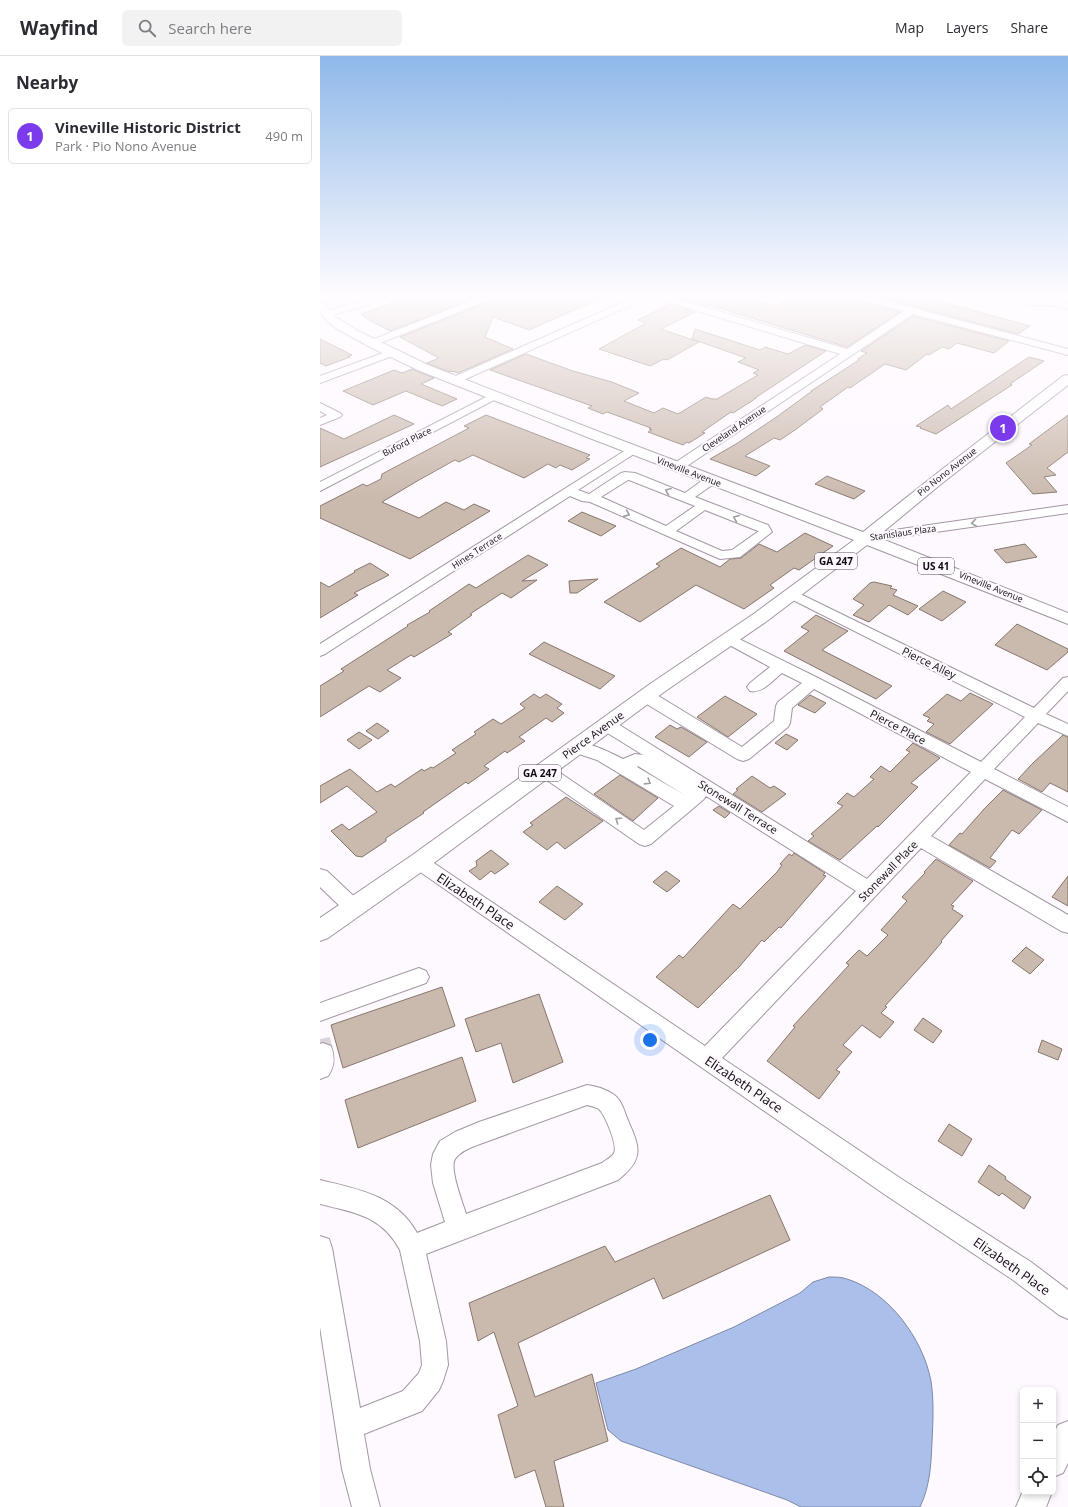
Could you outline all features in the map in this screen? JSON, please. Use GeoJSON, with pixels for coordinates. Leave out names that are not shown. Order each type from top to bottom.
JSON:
{"type":"FeatureCollection","features":[{"type":"Feature","properties":{"kind":"main road","name":"Vineville Avenue"},"geometry":{"type":"LineString","coordinates":[[419,365],[494,396],[633,450],[1007,593],[1068,619]]}},
{"type":"Feature","properties":{"kind":"main road","name":"Pio Nono Avenue"},"geometry":{"type":"LineString","coordinates":[[866,538],[936,481],[1068,379]]}},
{"type":"Feature","properties":{"kind":"main road","name":"Pierce Avenue"},"geometry":{"type":"LineString","coordinates":[[320,931],[419,862],[646,696],[792,594],[866,538]]}},
{"type":"Feature","properties":{"kind":"street"},"geometry":{"type":"LineString","coordinates":[[320,380],[360,365]]}},
{"type":"Feature","properties":{"kind":"street"},"geometry":{"type":"LineString","coordinates":[[455,380],[489,365]]}},
{"type":"Feature","properties":{"kind":"street","name":"Cleveland Avenue"},"geometry":{"type":"LineString","coordinates":[[677,467],[830,365]]}},
{"type":"Feature","properties":{"kind":"street","name":"Buford Place"},"geometry":{"type":"LineString","coordinates":[[320,487],[494,396]]}},
{"type":"Feature","properties":{"kind":"street"},"geometry":{"type":"LineString","coordinates":[[320,406],[336,415],[320,422]]}},
{"type":"Feature","properties":{"kind":"street","name":"Hines Terrace"},"geometry":{"type":"LineString","coordinates":[[320,651],[633,450]]}},
{"type":"Feature","properties":{"kind":"street"},"geometry":{"type":"LineString","coordinates":[[569,491],[586,498],[592,498],[720,555],[735,554],[766,532],[762,528],[686,498],[626,477],[601,471]]}},
{"type":"Feature","properties":{"kind":"street"},"geometry":{"type":"LineString","coordinates":[[592,498],[626,477]]}},
{"type":"Feature","properties":{"kind":"street"},"geometry":{"type":"LineString","coordinates":[[686,498],[712,480]]}},
{"type":"Feature","properties":{"kind":"street"},"geometry":{"type":"LineString","coordinates":[[667,531],[704,505]]}},
{"type":"Feature","properties":{"kind":"street","name":"Stanislaus Plaza"},"geometry":{"type":"LineString","coordinates":[[866,538],[912,542],[1065,514]]}},
{"type":"Feature","properties":{"kind":"street","name":"Pierce Alley"},"geometry":{"type":"LineString","coordinates":[[792,594],[1036,716],[1068,730]]}},
{"type":"Feature","properties":{"kind":"street","name":"Pierce Place"},"geometry":{"type":"LineString","coordinates":[[729,638],[1068,815]]}},
{"type":"Feature","properties":{"kind":"street"},"geometry":{"type":"LineString","coordinates":[[755,687],[781,666]]}},
{"type":"Feature","properties":{"kind":"street"},"geometry":{"type":"LineString","coordinates":[[646,696],[743,755],[782,723],[784,706],[812,682]]}},
{"type":"Feature","properties":{"kind":"street","name":"Stonewall Place"},"geometry":{"type":"LineString","coordinates":[[707,1059],[1068,682]]}},
{"type":"Feature","properties":{"kind":"street","name":"Stonewall Terrace"},"geometry":{"type":"LineString","coordinates":[[607,725],[869,890]]}},
{"type":"Feature","properties":{"kind":"street"},"geometry":{"type":"LineString","coordinates":[[544,770],[646,839],[686,805],[624,767],[603,756],[576,747]]}},
{"type":"Feature","properties":{"kind":"street"},"geometry":{"type":"LineString","coordinates":[[919,838],[1068,925]]}},
{"type":"Feature","properties":{"kind":"street","name":"Elizabeth Place"},"geometry":{"type":"LineString","coordinates":[[419,862],[886,1182],[1022,1272],[1068,1306]]}},
{"type":"Feature","properties":{"kind":"street"},"geometry":{"type":"LineString","coordinates":[[320,876],[353,907]]}},
{"type":"Feature","properties":{"kind":"street"},"geometry":{"type":"LineString","coordinates":[[320,1012],[420,977]]}},
{"type":"Feature","properties":{"kind":"street"},"geometry":{"type":"LineString","coordinates":[[412,1247],[610,1172],[620,1165],[625,1157],[627,1145],[613,1111],[607,1102],[597,1097],[587,1096],[479,1133],[451,1147],[442,1160],[443,1170],[459,1229]]}},
{"type":"Feature","properties":{"kind":"street"},"geometry":{"type":"LineString","coordinates":[[320,1192],[375,1207],[402,1229],[412,1247],[433,1341],[435,1365],[430,1381],[412,1401],[349,1426]]}},
{"type":"Feature","properties":{"kind":"street"},"geometry":{"type":"LineString","coordinates":[[320,1248],[356,1469],[366,1507]]}},
{"type":"Feature","properties":{"kind":"street"},"geometry":{"type":"LineString","coordinates":[[1055,1459],[1068,1435]]}},
{"type":"Feature","properties":{"kind":"street"},"geometry":{"type":"LineString","coordinates":[[1030,1507],[1036,1495]]}},
{"type":"Feature","properties":{"kind":"water"},"geometry":{"type":"Polygon","coordinates":[[[829,1277],[845,1278],[862,1285],[890,1306],[902,1319],[912,1334],[927,1365],[933,1396],[932,1451],[928,1483],[920,1507],[801,1507],[787,1500],[621,1441],[608,1430],[596,1383],[636,1369],[734,1327],[800,1293],[813,1282],[829,1277]]]}},
{"type":"Feature","properties":{"kind":"building"},"geometry":{"type":"Polygon","coordinates":[[[431,365],[477,365],[458,373],[452,371],[449,372],[431,365]]]}},
{"type":"Feature","properties":{"kind":"building"},"geometry":{"type":"Polygon","coordinates":[[[502,365],[556,365],[612,382],[639,393],[624,401],[654,413],[663,408],[678,414],[706,397],[717,399],[758,375],[753,373],[759,370],[745,365],[805,365],[752,401],[733,413],[731,412],[702,432],[705,433],[683,445],[648,432],[652,430],[649,429],[651,428],[607,412],[603,414],[588,408],[592,406],[490,370],[502,365]]]}},
{"type":"Feature","properties":{"kind":"building"},"geometry":{"type":"Polygon","coordinates":[[[852,365],[884,365],[850,388],[848,387],[820,407],[823,409],[780,440],[774,438],[745,456],[770,466],[756,476],[710,459],[736,444],[778,416],[811,391],[852,365]]]}},
{"type":"Feature","properties":{"kind":"building"},"geometry":{"type":"Polygon","coordinates":[[[887,365],[913,365],[906,370],[887,365]]]}},
{"type":"Feature","properties":{"kind":"building"},"geometry":{"type":"Polygon","coordinates":[[[1017,365],[1039,365],[1010,384],[1012,385],[936,434],[916,426],[948,405],[951,409],[1017,365]]]}},
{"type":"Feature","properties":{"kind":"building"},"geometry":{"type":"Polygon","coordinates":[[[412,369],[434,378],[421,384],[457,399],[442,406],[406,391],[373,405],[343,391],[394,370],[402,373],[412,369]]]}},
{"type":"Feature","properties":{"kind":"building"},"geometry":{"type":"Polygon","coordinates":[[[394,415],[414,424],[320,467],[320,428],[344,439],[394,415]]]}},
{"type":"Feature","properties":{"kind":"building"},"geometry":{"type":"Polygon","coordinates":[[[486,415],[590,455],[586,458],[590,459],[572,470],[560,465],[556,468],[548,464],[524,478],[473,455],[459,462],[455,460],[419,480],[382,502],[419,518],[446,502],[464,510],[474,504],[490,511],[410,559],[320,518],[320,506],[363,484],[367,486],[381,479],[382,474],[469,428],[464,426],[486,415]]]}},
{"type":"Feature","properties":{"kind":"building"},"geometry":{"type":"Polygon","coordinates":[[[1068,415],[1068,452],[1047,468],[1056,475],[1044,477],[1057,492],[1033,494],[1006,463],[1032,445],[1029,444],[1068,415]]]}},
{"type":"Feature","properties":{"kind":"building"},"geometry":{"type":"Polygon","coordinates":[[[827,476],[865,491],[854,499],[815,484],[827,476]]]}},
{"type":"Feature","properties":{"kind":"building"},"geometry":{"type":"Polygon","coordinates":[[[582,512],[616,526],[601,536],[568,521],[582,512]]]}},
{"type":"Feature","properties":{"kind":"building"},"geometry":{"type":"Polygon","coordinates":[[[805,533],[833,546],[799,570],[794,568],[770,585],[774,588],[744,609],[696,585],[640,622],[604,602],[660,566],[656,564],[681,548],[720,567],[730,559],[741,558],[759,544],[777,552],[805,533]]]}},
{"type":"Feature","properties":{"kind":"building"},"geometry":{"type":"Polygon","coordinates":[[[1025,544],[1037,557],[1006,563],[994,550],[1025,544]]]}},
{"type":"Feature","properties":{"kind":"building"},"geometry":{"type":"Polygon","coordinates":[[[528,555],[548,565],[522,581],[537,580],[511,598],[502,593],[470,614],[472,615],[448,632],[452,634],[414,657],[411,655],[387,670],[401,678],[380,692],[369,686],[320,717],[320,686],[344,671],[341,669],[408,626],[407,625],[430,612],[429,611],[469,584],[476,588],[528,555]]]}},
{"type":"Feature","properties":{"kind":"building"},"geometry":{"type":"Polygon","coordinates":[[[370,563],[389,575],[354,593],[358,595],[320,618],[320,582],[329,587],[370,563]]]}},
{"type":"Feature","properties":{"kind":"building"},"geometry":{"type":"Polygon","coordinates":[[[598,579],[577,593],[570,593],[569,581],[598,579]]]}},
{"type":"Feature","properties":{"kind":"building"},"geometry":{"type":"Polygon","coordinates":[[[874,582],[892,586],[890,588],[897,590],[893,595],[918,606],[908,615],[889,605],[869,622],[853,615],[864,605],[853,599],[870,583],[874,582]]]}},
{"type":"Feature","properties":{"kind":"building"},"geometry":{"type":"Polygon","coordinates":[[[943,591],[966,602],[942,621],[919,609],[943,591]]]}},
{"type":"Feature","properties":{"kind":"building"},"geometry":{"type":"Polygon","coordinates":[[[816,615],[848,631],[822,650],[892,686],[876,699],[784,651],[809,631],[801,627],[816,615]]]}},
{"type":"Feature","properties":{"kind":"building"},"geometry":{"type":"Polygon","coordinates":[[[1017,624],[1068,649],[1068,652],[1047,670],[995,645],[1017,624]]]}},
{"type":"Feature","properties":{"kind":"building"},"geometry":{"type":"Polygon","coordinates":[[[544,642],[615,676],[600,689],[529,654],[544,642]]]}},
{"type":"Feature","properties":{"kind":"building"},"geometry":{"type":"Polygon","coordinates":[[[970,693],[993,704],[950,744],[926,732],[934,724],[927,721],[930,718],[923,715],[947,694],[961,701],[970,693]]]}},
{"type":"Feature","properties":{"kind":"building"},"geometry":{"type":"Polygon","coordinates":[[[534,694],[540,698],[546,694],[562,704],[557,708],[564,713],[552,722],[546,718],[519,737],[525,741],[507,753],[505,751],[484,766],[489,769],[468,784],[466,782],[423,812],[424,813],[386,838],[386,841],[362,857],[356,856],[331,831],[342,824],[349,830],[377,812],[347,786],[320,803],[320,786],[350,769],[377,792],[391,784],[395,787],[422,769],[424,771],[431,767],[433,768],[456,753],[452,750],[476,734],[474,732],[493,719],[501,724],[525,708],[520,704],[534,694]]]}},
{"type":"Feature","properties":{"kind":"building"},"geometry":{"type":"Polygon","coordinates":[[[810,695],[826,703],[815,713],[798,705],[810,695]]]}},
{"type":"Feature","properties":{"kind":"building"},"geometry":{"type":"Polygon","coordinates":[[[725,696],[757,714],[728,737],[697,717],[725,696]]]}},
{"type":"Feature","properties":{"kind":"building"},"geometry":{"type":"Polygon","coordinates":[[[377,723],[389,731],[378,739],[366,731],[377,723]]]}},
{"type":"Feature","properties":{"kind":"building"},"geometry":{"type":"Polygon","coordinates":[[[670,725],[677,729],[681,727],[707,742],[689,757],[655,737],[670,725]]]}},
{"type":"Feature","properties":{"kind":"building"},"geometry":{"type":"Polygon","coordinates":[[[359,732],[372,740],[359,749],[347,740],[359,732]]]}},
{"type":"Feature","properties":{"kind":"building"},"geometry":{"type":"Polygon","coordinates":[[[786,734],[798,740],[787,750],[775,743],[786,734]]]}},
{"type":"Feature","properties":{"kind":"building"},"geometry":{"type":"Polygon","coordinates":[[[1063,735],[1068,737],[1068,792],[1050,783],[1042,792],[1018,779],[1033,763],[1063,735]]]}},
{"type":"Feature","properties":{"kind":"building"},"geometry":{"type":"Polygon","coordinates":[[[913,743],[940,758],[911,783],[918,787],[878,827],[877,826],[840,860],[808,841],[814,836],[811,834],[843,806],[837,803],[847,793],[854,797],[874,779],[870,777],[881,766],[890,772],[910,752],[906,750],[913,743]]]}},
{"type":"Feature","properties":{"kind":"building"},"geometry":{"type":"Polygon","coordinates":[[[620,775],[658,798],[633,821],[594,794],[620,775]]]}},
{"type":"Feature","properties":{"kind":"building"},"geometry":{"type":"Polygon","coordinates":[[[752,776],[770,788],[774,786],[786,794],[762,812],[733,794],[738,790],[736,789],[752,776]]]}},
{"type":"Feature","properties":{"kind":"building"},"geometry":{"type":"Polygon","coordinates":[[[1003,790],[1042,810],[1019,834],[1012,830],[990,858],[996,861],[990,868],[949,845],[960,833],[962,834],[1003,790]]]}},
{"type":"Feature","properties":{"kind":"building"},"geometry":{"type":"Polygon","coordinates":[[[566,797],[603,821],[565,849],[557,842],[547,850],[523,832],[533,825],[530,823],[566,797]]]}},
{"type":"Feature","properties":{"kind":"building"},"geometry":{"type":"Polygon","coordinates":[[[719,806],[730,813],[725,818],[713,810],[719,806]]]}},
{"type":"Feature","properties":{"kind":"building"},"geometry":{"type":"Polygon","coordinates":[[[491,850],[509,864],[495,874],[491,871],[480,880],[469,871],[477,866],[476,861],[491,850]]]}},
{"type":"Feature","properties":{"kind":"building"},"geometry":{"type":"Polygon","coordinates":[[[794,853],[825,873],[823,875],[826,876],[781,928],[779,927],[764,942],[762,940],[739,967],[698,1008],[656,977],[679,955],[683,958],[733,904],[740,909],[777,872],[782,865],[780,864],[789,854],[792,856],[794,853]]]}},
{"type":"Feature","properties":{"kind":"building"},"geometry":{"type":"Polygon","coordinates":[[[936,859],[973,881],[951,905],[954,906],[952,909],[963,916],[924,963],[885,1006],[887,1007],[881,1013],[894,1022],[880,1038],[862,1025],[843,1045],[852,1052],[836,1070],[840,1072],[819,1099],[767,1061],[795,1027],[793,1026],[849,965],[846,963],[859,950],[867,956],[888,935],[881,930],[907,901],[902,897],[936,859]]]}},
{"type":"Feature","properties":{"kind":"building"},"geometry":{"type":"Polygon","coordinates":[[[666,871],[680,881],[667,892],[653,882],[666,871]]]}},
{"type":"Feature","properties":{"kind":"building"},"geometry":{"type":"Polygon","coordinates":[[[1068,876],[1068,906],[1052,897],[1068,876]]]}},
{"type":"Feature","properties":{"kind":"building"},"geometry":{"type":"Polygon","coordinates":[[[557,886],[583,904],[565,920],[539,902],[557,886]]]}},
{"type":"Feature","properties":{"kind":"building"},"geometry":{"type":"Polygon","coordinates":[[[1026,947],[1044,960],[1030,974],[1012,961],[1026,947]]]}},
{"type":"Feature","properties":{"kind":"building"},"geometry":{"type":"Polygon","coordinates":[[[442,987],[455,1026],[343,1068],[331,1025],[442,987]]]}},
{"type":"Feature","properties":{"kind":"building"},"geometry":{"type":"Polygon","coordinates":[[[539,994],[563,1062],[513,1083],[501,1043],[476,1052],[465,1019],[539,994]]]}},
{"type":"Feature","properties":{"kind":"building"},"geometry":{"type":"Polygon","coordinates":[[[923,1018],[942,1031],[933,1043],[914,1030],[923,1018]]]}},
{"type":"Feature","properties":{"kind":"building"},"geometry":{"type":"Polygon","coordinates":[[[1042,1040],[1062,1049],[1058,1060],[1038,1052],[1042,1040]]]}},
{"type":"Feature","properties":{"kind":"building"},"geometry":{"type":"Polygon","coordinates":[[[462,1057],[476,1101],[358,1148],[345,1100],[462,1057]]]}},
{"type":"Feature","properties":{"kind":"building"},"geometry":{"type":"Polygon","coordinates":[[[949,1124],[972,1139],[962,1156],[938,1141],[949,1124]]]}},
{"type":"Feature","properties":{"kind":"building"},"geometry":{"type":"Polygon","coordinates":[[[989,1165],[1006,1177],[1005,1179],[1031,1197],[1024,1209],[1002,1193],[999,1196],[978,1182],[989,1165]]]}},
{"type":"Feature","properties":{"kind":"building"},"geometry":{"type":"Polygon","coordinates":[[[770,1195],[790,1240],[663,1299],[654,1278],[518,1343],[535,1397],[592,1374],[608,1441],[554,1461],[564,1507],[546,1507],[535,1470],[515,1478],[498,1415],[518,1406],[494,1332],[478,1341],[469,1303],[605,1246],[615,1262],[770,1195]]]}},
{"type":"Feature","properties":{"kind":"tunnel"},"geometry":{"type":"LineString","coordinates":[[320,1039],[323,1053]]}},
{"type":"Feature","properties":{"kind":"place","name":"Vineville Historic District"},"geometry":{"type":"Point","coordinates":[1003,428]}}]}
